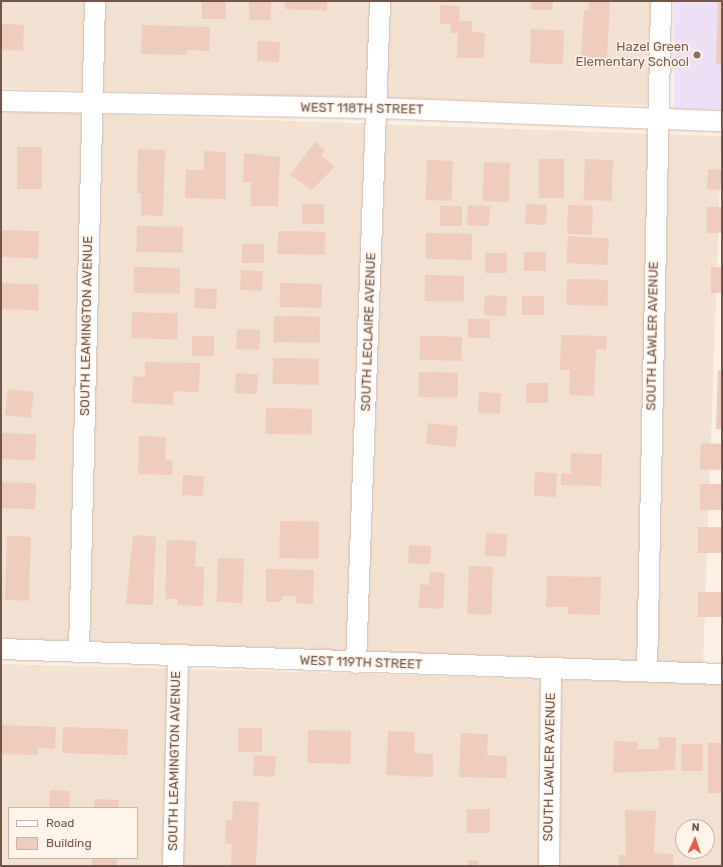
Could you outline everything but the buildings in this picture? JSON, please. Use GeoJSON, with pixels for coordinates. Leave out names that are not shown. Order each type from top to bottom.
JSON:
{"type":"FeatureCollection","features":[{"type":"Feature","properties":{"kind":"street","name":"SOUTH LEAMINGTON AVENUE"},"geometry":{"type":"LineString","coordinates":[[80,651],[95,1]]}},
{"type":"Feature","properties":{"kind":"street","name":"SOUTH LECLAIRE AVENUE"},"geometry":{"type":"LineString","coordinates":[[356,663],[378,108],[380,1]]}},
{"type":"Feature","properties":{"kind":"street","name":"SOUTH LAWLER AVENUE"},"geometry":{"type":"LineString","coordinates":[[647,672],[656,119],[661,1]]}},
{"type":"Feature","properties":{"kind":"street","name":"WEST 118TH STREET"},"geometry":{"type":"LineString","coordinates":[[1,101],[92,104],[378,108],[722,121]]}},
{"type":"Feature","properties":{"kind":"street","name":"WEST 119TH STREET"},"geometry":{"type":"LineString","coordinates":[[1,649],[356,663],[722,674]]}},
{"type":"Feature","properties":{"kind":"street","name":"SOUTH LEAMINGTON AVENUE"},"geometry":{"type":"LineString","coordinates":[[173,866],[178,655]]}},
{"type":"Feature","properties":{"kind":"street","name":"SOUTH LAWLER AVENUE"},"geometry":{"type":"LineString","coordinates":[[549,866],[551,669]]}},
{"type":"Feature","properties":{"kind":"shaded area"},"geometry":{"type":"Polygon","coordinates":[[[1,1],[651,1],[648,105],[1,88],[1,1]]]}},
{"type":"Feature","properties":{"kind":"shaded area","name":"Hazel Green Elementary School"},"geometry":{"type":"Polygon","coordinates":[[[674,1],[722,1],[722,109],[674,109],[674,1]]]}},
{"type":"Feature","properties":{"kind":"shaded area"},"geometry":{"type":"Polygon","coordinates":[[[1,111],[722,136],[703,666],[1,641],[1,111]]]}},
{"type":"Feature","properties":{"kind":"shaded area"},"geometry":{"type":"Polygon","coordinates":[[[1,664],[722,684],[722,866],[1,866],[1,664]]]}},
{"type":"Feature","properties":{"kind":"place","name":"Hazel Green Elementary School"},"geometry":{"type":"Point","coordinates":[697,55]}}]}
